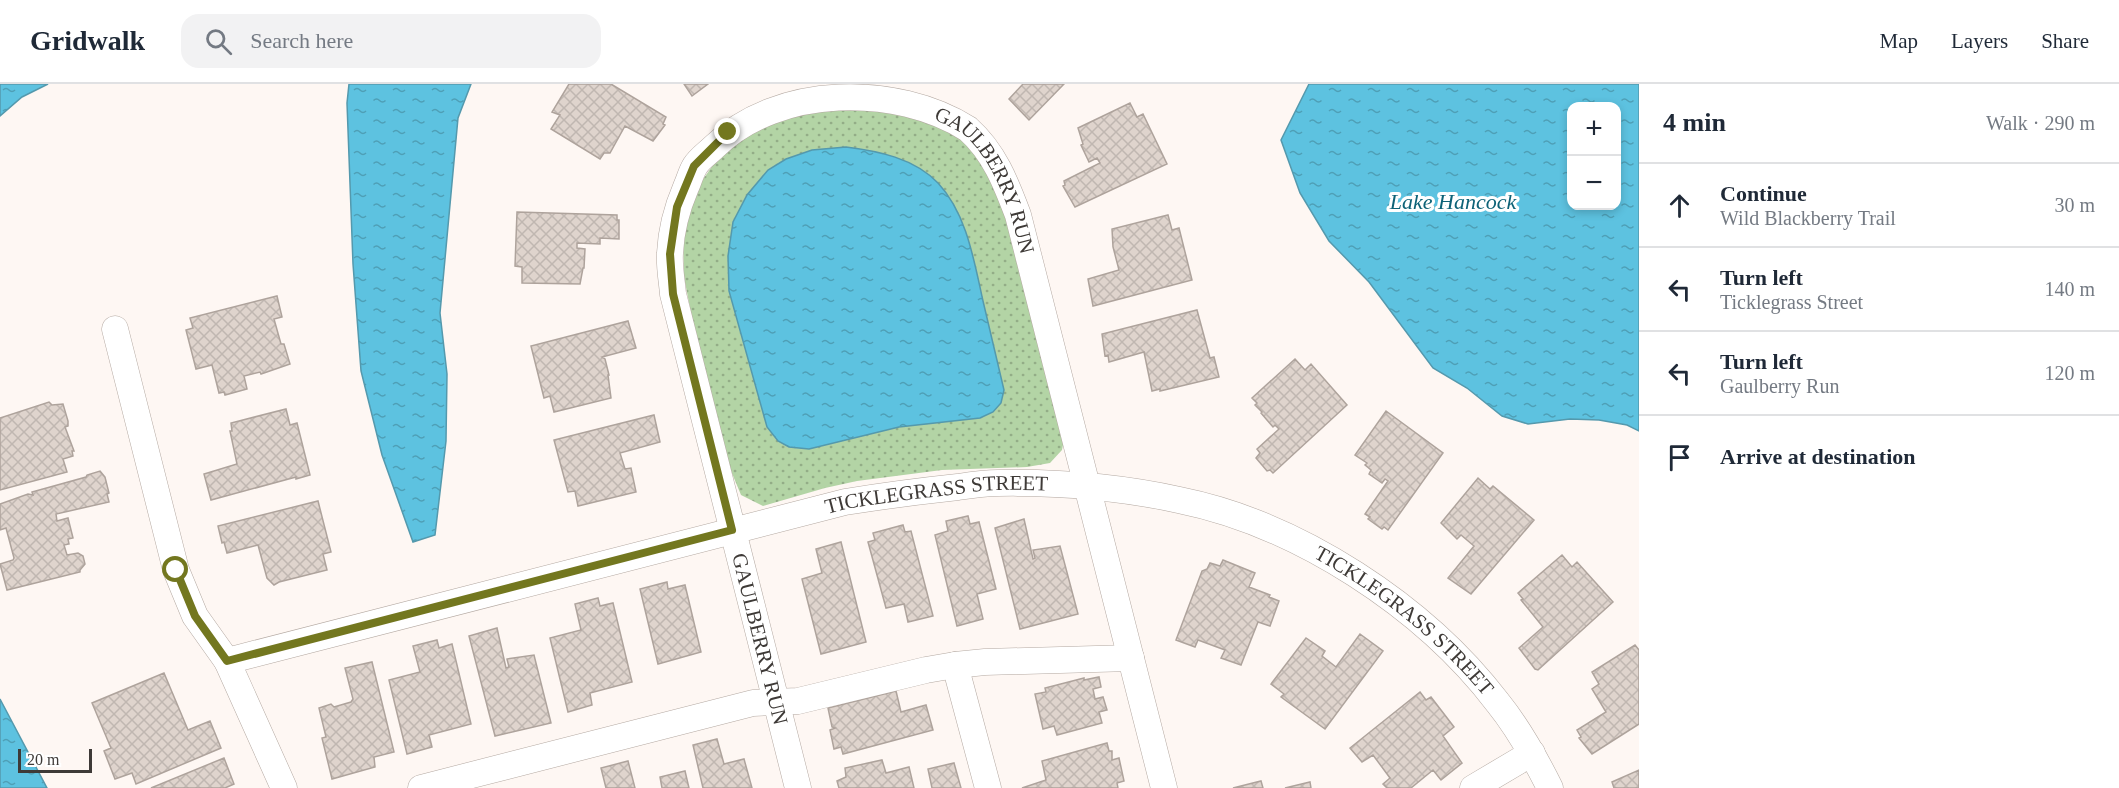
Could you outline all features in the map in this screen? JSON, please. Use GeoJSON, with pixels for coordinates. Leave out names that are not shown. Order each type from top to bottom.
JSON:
{"type":"FeatureCollection","features":[{"type":"Feature","properties":{"kind":"street","name":"GAULBERRY RUN"},"geometry":{"type":"LineString","coordinates":[[798,788],[673,294],[670,254],[677,207],[694,166],[728,132],[761,111],[803,97],[840,90],[878,89],[911,97],[942,111],[968,129],[991,155],[1005,180],[1018,215],[1164,788]]}},
{"type":"Feature","properties":{"kind":"street"},"geometry":{"type":"LineString","coordinates":[[115,330],[176,570],[195,616],[227,661],[284,788]]}},
{"type":"Feature","properties":{"kind":"street","name":"TICKLEGRASS STREET"},"geometry":{"type":"LineString","coordinates":[[227,661],[845,502],[916,491],[997,483],[1087,486],[1179,500],[1235,516],[1290,538],[1335,561],[1389,597],[1467,666],[1499,703],[1532,753],[1550,788]]}},
{"type":"Feature","properties":{"kind":"street"},"geometry":{"type":"LineString","coordinates":[[421,788],[753,703],[798,701],[926,670],[985,662],[1131,658]]}},
{"type":"Feature","properties":{"kind":"street"},"geometry":{"type":"LineString","coordinates":[[955,665],[988,788]]}},
{"type":"Feature","properties":{"kind":"street"},"geometry":{"type":"LineString","coordinates":[[1473,788],[1532,753]]}},
{"type":"Feature","properties":{"kind":"green space"},"geometry":{"type":"Polygon","coordinates":[[[851,98],[943,123],[974,150],[997,184],[1065,435],[1062,450],[1050,463],[1027,467],[942,470],[857,481],[763,506],[741,495],[729,466],[691,313],[684,277],[683,236],[697,188],[722,152],[753,126],[851,98]]]}},
{"type":"Feature","properties":{"kind":"water"},"geometry":{"type":"Polygon","coordinates":[[[0,84],[48,84],[22,97],[0,116],[0,84]]]}},
{"type":"Feature","properties":{"kind":"water"},"geometry":{"type":"Polygon","coordinates":[[[349,84],[471,84],[458,118],[440,313],[447,374],[446,441],[435,535],[413,542],[382,455],[361,371],[353,264],[347,103],[349,84]]]}},
{"type":"Feature","properties":{"kind":"water","name":"Lake Hancock"},"geometry":{"type":"Polygon","coordinates":[[[1309,84],[1639,84],[1639,431],[1627,425],[1599,420],[1570,419],[1528,424],[1502,416],[1467,388],[1433,368],[1369,282],[1329,241],[1300,193],[1281,140],[1309,84]]]}},
{"type":"Feature","properties":{"kind":"water"},"geometry":{"type":"Polygon","coordinates":[[[846,147],[895,157],[918,167],[938,183],[948,195],[963,223],[968,239],[1004,390],[1001,403],[993,412],[980,418],[899,427],[809,449],[789,447],[778,441],[767,427],[729,291],[728,256],[733,222],[747,195],[768,170],[786,159],[812,150],[846,147]]]}},
{"type":"Feature","properties":{"kind":"water"},"geometry":{"type":"Polygon","coordinates":[[[0,699],[47,788],[0,788],[0,699]]]}},
{"type":"Feature","properties":{"kind":"building"},"geometry":{"type":"Polygon","coordinates":[[[569,84],[611,84],[666,117],[663,124],[665,125],[653,141],[625,126],[610,153],[604,153],[600,159],[551,129],[560,115],[552,112],[569,84]]]}},
{"type":"Feature","properties":{"kind":"building"},"geometry":{"type":"Polygon","coordinates":[[[684,84],[708,84],[692,96],[684,84]]]}},
{"type":"Feature","properties":{"kind":"building"},"geometry":{"type":"Polygon","coordinates":[[[1023,84],[1064,84],[1029,120],[1009,99],[1023,84]]]}},
{"type":"Feature","properties":{"kind":"building"},"geometry":{"type":"Polygon","coordinates":[[[1130,103],[1137,117],[1143,114],[1167,164],[1075,207],[1063,186],[1064,181],[1100,163],[1097,158],[1089,162],[1081,145],[1083,144],[1078,128],[1130,103]]]}},
{"type":"Feature","properties":{"kind":"building"},"geometry":{"type":"Polygon","coordinates":[[[517,212],[617,215],[619,239],[600,238],[600,244],[577,243],[577,248],[585,249],[580,284],[522,283],[522,267],[515,266],[517,212]]]}},
{"type":"Feature","properties":{"kind":"building"},"geometry":{"type":"Polygon","coordinates":[[[1168,215],[1172,230],[1179,228],[1192,280],[1093,306],[1088,279],[1119,270],[1113,247],[1112,229],[1168,215]]]}},
{"type":"Feature","properties":{"kind":"building"},"geometry":{"type":"Polygon","coordinates":[[[277,296],[282,317],[274,319],[290,364],[261,374],[260,372],[244,376],[247,389],[225,395],[224,392],[219,393],[212,365],[196,369],[186,330],[193,328],[190,318],[277,296]]]}},
{"type":"Feature","properties":{"kind":"building"},"geometry":{"type":"Polygon","coordinates":[[[1197,310],[1210,358],[1214,357],[1219,377],[1152,391],[1144,352],[1109,362],[1108,355],[1105,356],[1102,334],[1197,310]]]}},
{"type":"Feature","properties":{"kind":"building"},"geometry":{"type":"Polygon","coordinates":[[[628,321],[636,348],[602,357],[605,359],[609,375],[611,398],[554,412],[550,396],[544,398],[531,346],[628,321]]]}},
{"type":"Feature","properties":{"kind":"building"},"geometry":{"type":"Polygon","coordinates":[[[1295,359],[1305,370],[1311,364],[1347,405],[1273,473],[1270,470],[1267,471],[1256,458],[1260,453],[1257,449],[1279,429],[1275,425],[1273,427],[1252,398],[1295,359]]]}},
{"type":"Feature","properties":{"kind":"building"},"geometry":{"type":"Polygon","coordinates":[[[49,402],[52,405],[63,404],[68,421],[68,426],[65,427],[74,451],[72,451],[73,456],[63,459],[67,472],[0,490],[0,418],[49,402]]]}},
{"type":"Feature","properties":{"kind":"building"},"geometry":{"type":"Polygon","coordinates":[[[286,409],[290,425],[297,423],[310,475],[211,500],[204,474],[237,464],[230,431],[232,431],[231,423],[286,409]]]}},
{"type":"Feature","properties":{"kind":"building"},"geometry":{"type":"Polygon","coordinates":[[[1386,411],[1443,453],[1388,530],[1384,527],[1382,529],[1365,514],[1388,481],[1385,479],[1382,483],[1369,474],[1371,470],[1365,465],[1367,463],[1355,455],[1386,411]]]}},
{"type":"Feature","properties":{"kind":"building"},"geometry":{"type":"Polygon","coordinates":[[[654,415],[660,442],[620,453],[625,469],[631,468],[636,492],[578,506],[575,491],[568,492],[554,440],[654,415]]]}},
{"type":"Feature","properties":{"kind":"building"},"geometry":{"type":"Polygon","coordinates":[[[100,471],[105,477],[109,502],[56,514],[57,521],[68,518],[73,538],[68,539],[69,544],[64,545],[67,555],[78,553],[83,556],[85,564],[80,572],[7,590],[0,564],[14,558],[6,528],[0,530],[0,504],[100,471]]]}},
{"type":"Feature","properties":{"kind":"building"},"geometry":{"type":"Polygon","coordinates":[[[1478,478],[1490,489],[1493,486],[1534,520],[1471,594],[1448,578],[1474,546],[1461,535],[1457,539],[1441,523],[1478,478]]]}},
{"type":"Feature","properties":{"kind":"building"},"geometry":{"type":"Polygon","coordinates":[[[318,501],[331,552],[323,554],[327,570],[274,585],[267,578],[258,545],[227,553],[218,526],[318,501]]]}},
{"type":"Feature","properties":{"kind":"building"},"geometry":{"type":"Polygon","coordinates":[[[968,516],[970,524],[979,522],[996,589],[977,594],[983,619],[957,626],[935,535],[948,531],[946,521],[968,516]]]}},
{"type":"Feature","properties":{"kind":"building"},"geometry":{"type":"Polygon","coordinates":[[[1024,519],[1033,559],[1035,558],[1033,550],[1060,546],[1078,614],[1020,629],[995,528],[1024,519]]]}},
{"type":"Feature","properties":{"kind":"building"},"geometry":{"type":"Polygon","coordinates":[[[903,525],[905,532],[911,531],[933,616],[908,622],[904,604],[886,608],[868,542],[875,540],[873,533],[903,525]]]}},
{"type":"Feature","properties":{"kind":"building"},"geometry":{"type":"Polygon","coordinates":[[[841,542],[866,642],[821,654],[802,579],[822,573],[816,549],[841,542]]]}},
{"type":"Feature","properties":{"kind":"building"},"geometry":{"type":"Polygon","coordinates":[[[1562,555],[1572,567],[1577,562],[1613,602],[1538,670],[1519,648],[1543,627],[1518,593],[1562,555]]]}},
{"type":"Feature","properties":{"kind":"building"},"geometry":{"type":"Polygon","coordinates":[[[1223,560],[1255,573],[1249,587],[1279,601],[1270,626],[1258,622],[1241,665],[1221,658],[1225,650],[1198,640],[1195,647],[1176,640],[1202,571],[1207,569],[1210,563],[1220,566],[1223,560]]]}},
{"type":"Feature","properties":{"kind":"building"},"geometry":{"type":"Polygon","coordinates":[[[667,582],[668,589],[685,585],[701,652],[658,664],[640,589],[667,582]]]}},
{"type":"Feature","properties":{"kind":"building"},"geometry":{"type":"Polygon","coordinates":[[[598,598],[600,606],[613,603],[632,682],[590,693],[592,705],[568,712],[550,638],[581,630],[575,604],[598,598]]]}},
{"type":"Feature","properties":{"kind":"building"},"geometry":{"type":"Polygon","coordinates":[[[497,628],[506,668],[509,667],[507,659],[534,655],[551,723],[495,736],[469,636],[497,628]]]}},
{"type":"Feature","properties":{"kind":"building"},"geometry":{"type":"Polygon","coordinates":[[[1360,634],[1383,651],[1325,729],[1281,697],[1284,694],[1271,684],[1306,638],[1325,651],[1322,656],[1336,667],[1360,634]]]}},
{"type":"Feature","properties":{"kind":"building"},"geometry":{"type":"Polygon","coordinates":[[[437,640],[439,648],[452,644],[471,724],[429,735],[432,747],[407,754],[389,680],[420,672],[413,646],[437,640]]]}},
{"type":"Feature","properties":{"kind":"building"},"geometry":{"type":"Polygon","coordinates":[[[1635,645],[1639,650],[1639,724],[1592,754],[1579,738],[1581,737],[1577,730],[1606,712],[1592,689],[1599,684],[1592,672],[1635,645]]]}},
{"type":"Feature","properties":{"kind":"building"},"geometry":{"type":"Polygon","coordinates":[[[372,662],[394,752],[374,757],[375,767],[332,779],[322,738],[326,737],[319,708],[351,702],[353,699],[345,668],[372,662]]]}},
{"type":"Feature","properties":{"kind":"building"},"geometry":{"type":"Polygon","coordinates":[[[164,673],[188,730],[210,721],[221,748],[136,784],[132,773],[115,779],[104,751],[111,748],[92,703],[164,673]]]}},
{"type":"Feature","properties":{"kind":"building"},"geometry":{"type":"Polygon","coordinates":[[[1099,677],[1101,687],[1093,689],[1095,699],[1103,697],[1107,710],[1099,712],[1102,723],[1057,735],[1054,726],[1043,729],[1035,694],[1046,692],[1045,688],[1084,678],[1084,680],[1099,677]]]}},
{"type":"Feature","properties":{"kind":"building"},"geometry":{"type":"Polygon","coordinates":[[[896,691],[901,712],[926,705],[933,730],[843,754],[841,747],[834,749],[830,730],[835,728],[832,727],[828,708],[896,691]]]}},
{"type":"Feature","properties":{"kind":"building"},"geometry":{"type":"Polygon","coordinates":[[[1420,692],[1426,700],[1431,697],[1454,727],[1443,736],[1462,763],[1441,780],[1433,770],[1411,788],[1387,788],[1383,784],[1390,778],[1373,755],[1362,762],[1350,748],[1420,692]]]}},
{"type":"Feature","properties":{"kind":"building"},"geometry":{"type":"Polygon","coordinates":[[[717,739],[724,764],[744,759],[752,788],[703,788],[693,745],[717,739]]]}},
{"type":"Feature","properties":{"kind":"building"},"geometry":{"type":"Polygon","coordinates":[[[1107,743],[1109,751],[1112,751],[1112,760],[1119,758],[1124,781],[1117,783],[1118,788],[1022,788],[1046,780],[1042,761],[1107,743]]]}},
{"type":"Feature","properties":{"kind":"building"},"geometry":{"type":"Polygon","coordinates":[[[224,758],[234,784],[225,788],[151,788],[224,758]]]}},
{"type":"Feature","properties":{"kind":"building"},"geometry":{"type":"Polygon","coordinates":[[[882,760],[886,773],[909,767],[914,788],[839,788],[837,781],[846,777],[845,768],[882,760]]]}},
{"type":"Feature","properties":{"kind":"building"},"geometry":{"type":"Polygon","coordinates":[[[628,761],[635,788],[606,788],[601,768],[628,761]]]}},
{"type":"Feature","properties":{"kind":"building"},"geometry":{"type":"Polygon","coordinates":[[[954,763],[961,788],[932,788],[928,769],[954,763]]]}},
{"type":"Feature","properties":{"kind":"building"},"geometry":{"type":"Polygon","coordinates":[[[1639,770],[1639,788],[1614,788],[1612,782],[1639,770]]]}},
{"type":"Feature","properties":{"kind":"building"},"geometry":{"type":"Polygon","coordinates":[[[685,771],[689,788],[662,788],[660,777],[685,771]]]}},
{"type":"Feature","properties":{"kind":"building"},"geometry":{"type":"Polygon","coordinates":[[[1261,781],[1263,788],[1233,788],[1261,781]]]}},
{"type":"Feature","properties":{"kind":"building"},"geometry":{"type":"Polygon","coordinates":[[[1310,782],[1311,788],[1285,788],[1310,782]]]}},
{"type":"Feature","properties":{"kind":"route"},"geometry":{"type":"LineString","coordinates":[[176,570],[195,616],[227,661],[732,530],[673,294],[670,254],[677,207],[694,166],[728,132]]}}]}
